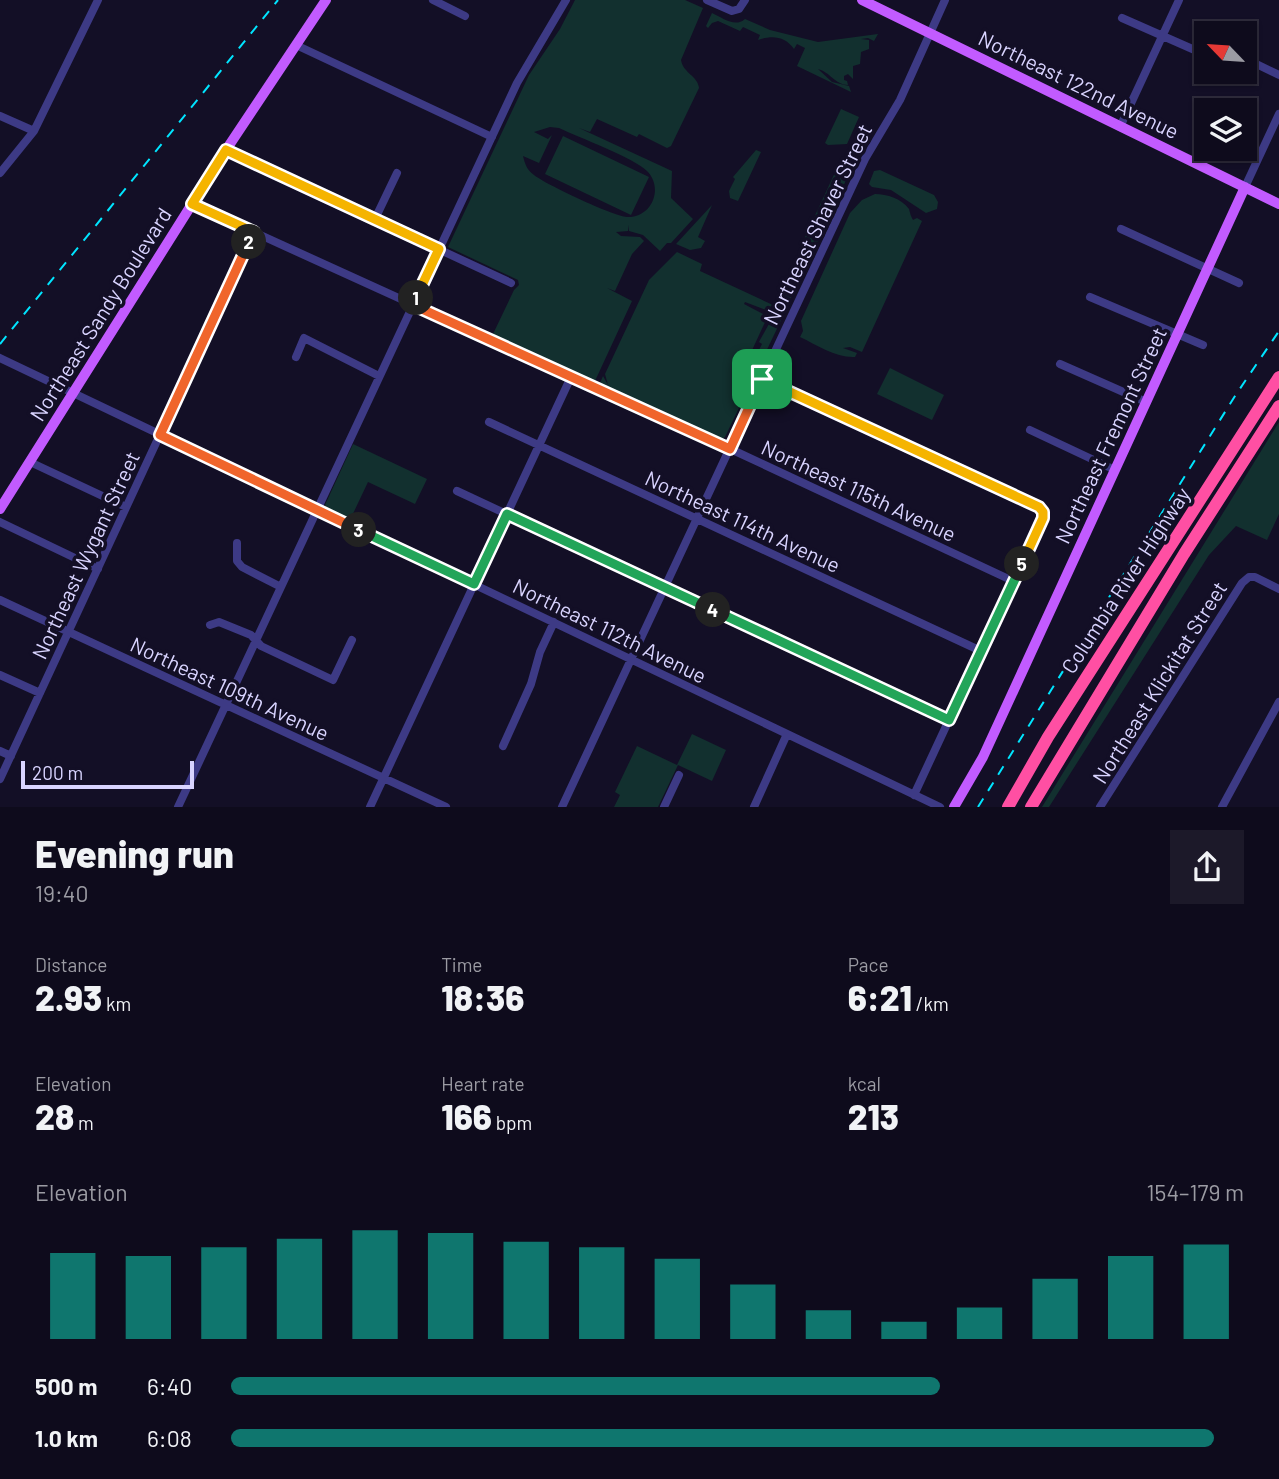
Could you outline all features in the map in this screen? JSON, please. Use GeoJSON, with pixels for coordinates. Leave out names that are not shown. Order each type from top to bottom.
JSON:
{"type":"FeatureCollection","features":[{"type":"Feature","properties":{"kind":"highway","name":"Columbia River Highway"},"geometry":{"type":"LineString","coordinates":[[1008,807],[1055,726],[1279,377]]}},
{"type":"Feature","properties":{"kind":"highway","name":"Columbia River Highway"},"geometry":{"type":"LineString","coordinates":[[1031,807],[1170,577],[1279,406]]}},
{"type":"Feature","properties":{"kind":"main road","name":"Northeast Sandy Boulevard"},"geometry":{"type":"LineString","coordinates":[[0,509],[226,150],[326,0]]}},
{"type":"Feature","properties":{"kind":"main road","name":"Northeast 122nd Avenue"},"geometry":{"type":"LineString","coordinates":[[862,0],[1279,204]]}},
{"type":"Feature","properties":{"kind":"main road","name":"Northeast Fremont Street"},"geometry":{"type":"LineString","coordinates":[[954,807],[983,757],[1245,187]]}},
{"type":"Feature","properties":{"kind":"street"},"geometry":{"type":"LineString","coordinates":[[0,173],[34,131],[98,0]]}},
{"type":"Feature","properties":{"kind":"street"},"geometry":{"type":"LineString","coordinates":[[433,0],[465,16]]}},
{"type":"Feature","properties":{"kind":"street"},"geometry":{"type":"LineString","coordinates":[[178,807],[527,64],[566,0]]}},
{"type":"Feature","properties":{"kind":"street"},"geometry":{"type":"LineString","coordinates":[[707,0],[728,10],[736,10],[745,0]]}},
{"type":"Feature","properties":{"kind":"street","name":"Northeast Shaver Street"},"geometry":{"type":"LineString","coordinates":[[562,807],[865,159],[900,100],[945,0]]}},
{"type":"Feature","properties":{"kind":"street"},"geometry":{"type":"LineString","coordinates":[[1120,127],[1178,0]]}},
{"type":"Feature","properties":{"kind":"street"},"geometry":{"type":"LineString","coordinates":[[1122,18],[1194,50]]}},
{"type":"Feature","properties":{"kind":"street"},"geometry":{"type":"LineString","coordinates":[[296,44],[492,137]]}},
{"type":"Feature","properties":{"kind":"street"},"geometry":{"type":"LineString","coordinates":[[1257,64],[1279,75]]}},
{"type":"Feature","properties":{"kind":"street","name":"Northeast Fremont Street"},"geometry":{"type":"LineString","coordinates":[[1245,187],[1279,114]]}},
{"type":"Feature","properties":{"kind":"street"},"geometry":{"type":"LineString","coordinates":[[0,116],[34,131]]}},
{"type":"Feature","properties":{"kind":"street"},"geometry":{"type":"LineString","coordinates":[[1270,134],[1279,138]]}},
{"type":"Feature","properties":{"kind":"street"},"geometry":{"type":"LineString","coordinates":[[226,150],[511,283]]}},
{"type":"Feature","properties":{"kind":"street"},"geometry":{"type":"LineString","coordinates":[[374,220],[397,173]]}},
{"type":"Feature","properties":{"kind":"street","name":"Northeast 115th Avenue"},"geometry":{"type":"LineString","coordinates":[[192,204],[1013,581]]}},
{"type":"Feature","properties":{"kind":"street"},"geometry":{"type":"LineString","coordinates":[[1121,229],[1239,283]]}},
{"type":"Feature","properties":{"kind":"street","name":"Northeast Wygant Street"},"geometry":{"type":"LineString","coordinates":[[0,779],[254,232]]}},
{"type":"Feature","properties":{"kind":"street"},"geometry":{"type":"LineString","coordinates":[[1090,297],[1203,345]]}},
{"type":"Feature","properties":{"kind":"street"},"geometry":{"type":"LineString","coordinates":[[296,356],[304,338],[379,376]]}},
{"type":"Feature","properties":{"kind":"street","name":"Northeast 112th Avenue"},"geometry":{"type":"LineString","coordinates":[[0,358],[940,807]]}},
{"type":"Feature","properties":{"kind":"street"},"geometry":{"type":"LineString","coordinates":[[1060,363],[1146,402]]}},
{"type":"Feature","properties":{"kind":"street"},"geometry":{"type":"LineString","coordinates":[[370,807],[571,377]]}},
{"type":"Feature","properties":{"kind":"street"},"geometry":{"type":"LineString","coordinates":[[762,379],[1026,501],[1043,512],[1043,518],[915,795]]}},
{"type":"Feature","properties":{"kind":"street","name":"Northeast 114th Avenue"},"geometry":{"type":"LineString","coordinates":[[489,422],[981,651]]}},
{"type":"Feature","properties":{"kind":"street"},"geometry":{"type":"LineString","coordinates":[[1030,430],[1115,470]]}},
{"type":"Feature","properties":{"kind":"street"},"geometry":{"type":"LineString","coordinates":[[30,462],[127,507]]}},
{"type":"Feature","properties":{"kind":"street"},"geometry":{"type":"LineString","coordinates":[[457,491],[949,720]]}},
{"type":"Feature","properties":{"kind":"street"},"geometry":{"type":"LineString","coordinates":[[0,522],[98,569]]}},
{"type":"Feature","properties":{"kind":"street"},"geometry":{"type":"LineString","coordinates":[[237,543],[237,561],[242,567],[281,587]]}},
{"type":"Feature","properties":{"kind":"street","name":"Northeast Klickitat Street"},"geometry":{"type":"LineString","coordinates":[[1100,807],[1242,583],[1249,577],[1279,589]]}},
{"type":"Feature","properties":{"kind":"street","name":"Northeast 109th Avenue"},"geometry":{"type":"LineString","coordinates":[[0,600],[446,807]]}},
{"type":"Feature","properties":{"kind":"street"},"geometry":{"type":"LineString","coordinates":[[210,625],[219,622],[251,635],[261,646],[333,680],[352,640]]}},
{"type":"Feature","properties":{"kind":"street"},"geometry":{"type":"LineString","coordinates":[[503,746],[531,684],[540,652],[554,622]]}},
{"type":"Feature","properties":{"kind":"street"},"geometry":{"type":"LineString","coordinates":[[0,675],[40,693]]}},
{"type":"Feature","properties":{"kind":"street"},"geometry":{"type":"LineString","coordinates":[[1222,807],[1279,702]]}},
{"type":"Feature","properties":{"kind":"street"},"geometry":{"type":"LineString","coordinates":[[754,807],[787,734]]}},
{"type":"Feature","properties":{"kind":"street"},"geometry":{"type":"LineString","coordinates":[[0,751],[11,756]]}},
{"type":"Feature","properties":{"kind":"street"},"geometry":{"type":"LineString","coordinates":[[664,807],[679,775]]}},
{"type":"Feature","properties":{"kind":"green space"},"geometry":{"type":"Polygon","coordinates":[[[575,0],[685,0],[703,8],[681,60],[699,88],[671,146],[667,148],[639,134],[637,137],[597,119],[590,132],[579,128],[672,171],[671,198],[693,219],[660,251],[643,235],[629,231],[629,225],[628,231],[616,232],[621,236],[640,237],[644,241],[632,254],[615,291],[607,288],[632,301],[595,381],[493,334],[519,285],[518,280],[448,247],[529,75],[560,29],[575,0]],[[550,127],[534,132],[548,139],[552,135],[539,163],[523,156],[532,173],[594,206],[619,215],[636,216],[649,207],[653,201],[655,186],[647,171],[618,154],[559,128],[550,127]]]}},
{"type":"Feature","properties":{"kind":"green space"},"geometry":{"type":"Polygon","coordinates":[[[712,13],[729,21],[737,23],[745,19],[770,30],[818,42],[878,34],[874,41],[868,38],[861,39],[869,40],[869,49],[861,52],[860,64],[853,66],[853,79],[848,74],[844,76],[848,85],[818,69],[832,82],[849,86],[851,92],[797,66],[805,48],[797,44],[794,49],[787,41],[778,38],[758,40],[760,35],[743,27],[740,31],[718,21],[708,28],[706,26],[712,13]]]}},
{"type":"Feature","properties":{"kind":"green space"},"geometry":{"type":"Polygon","coordinates":[[[841,109],[859,117],[847,144],[828,145],[825,143],[841,109]]]}},
{"type":"Feature","properties":{"kind":"green space"},"geometry":{"type":"Polygon","coordinates":[[[563,136],[649,177],[631,215],[545,174],[563,136]]]}},
{"type":"Feature","properties":{"kind":"green space"},"geometry":{"type":"Polygon","coordinates":[[[756,150],[761,152],[738,201],[730,198],[729,191],[735,179],[733,177],[756,150]]]}},
{"type":"Feature","properties":{"kind":"green space"},"geometry":{"type":"Polygon","coordinates":[[[838,166],[847,171],[847,178],[811,256],[799,250],[838,166]]]}},
{"type":"Feature","properties":{"kind":"green space"},"geometry":{"type":"Polygon","coordinates":[[[880,170],[934,195],[938,202],[937,209],[926,213],[891,190],[872,187],[869,184],[874,171],[880,170]]]}},
{"type":"Feature","properties":{"kind":"green space"},"geometry":{"type":"Polygon","coordinates":[[[875,194],[898,200],[909,209],[913,220],[917,218],[922,221],[862,352],[850,347],[843,348],[857,353],[855,357],[848,357],[800,337],[803,331],[801,321],[850,213],[862,200],[875,194]]]}},
{"type":"Feature","properties":{"kind":"green space"},"geometry":{"type":"Polygon","coordinates":[[[712,205],[698,237],[705,241],[701,248],[690,250],[676,244],[712,205]]]}},
{"type":"Feature","properties":{"kind":"green space"},"geometry":{"type":"Polygon","coordinates":[[[677,252],[702,264],[700,271],[773,305],[766,310],[745,302],[744,304],[765,315],[766,320],[748,359],[753,362],[762,344],[759,342],[770,322],[769,317],[785,312],[722,439],[600,383],[603,376],[608,385],[605,374],[649,280],[677,252]]]}},
{"type":"Feature","properties":{"kind":"green space"},"geometry":{"type":"Polygon","coordinates":[[[793,267],[803,272],[785,311],[768,315],[767,311],[776,306],[793,267]]]}},
{"type":"Feature","properties":{"kind":"green space"},"geometry":{"type":"Polygon","coordinates":[[[890,368],[944,395],[932,420],[877,394],[890,368]]]}},
{"type":"Feature","properties":{"kind":"green space"},"geometry":{"type":"Polygon","coordinates":[[[1279,422],[1279,514],[1267,540],[1236,526],[1209,555],[1049,807],[1042,807],[1279,422]]]}},
{"type":"Feature","properties":{"kind":"green space"},"geometry":{"type":"Polygon","coordinates":[[[353,444],[427,479],[415,504],[368,482],[350,520],[327,509],[325,505],[353,444]]]}},
{"type":"Feature","properties":{"kind":"green space"},"geometry":{"type":"Polygon","coordinates":[[[692,734],[726,750],[712,781],[678,765],[658,807],[614,807],[620,795],[615,792],[637,746],[677,765],[692,734]]]}},
{"type":"Feature","properties":{"kind":"railway"},"geometry":{"type":"LineString","coordinates":[[0,344],[278,0]]}},
{"type":"Feature","properties":{"kind":"railway"},"geometry":{"type":"LineString","coordinates":[[978,807],[1235,396],[1279,331]]}},
{"type":"Feature","properties":{"kind":"route"},"geometry":{"type":"LineString","coordinates":[[226,150],[439,249],[413,305],[730,449],[762,379],[1039,507],[1043,512],[1043,518],[949,720],[507,514],[474,584],[160,435],[254,232],[192,204],[226,150]]}}]}
